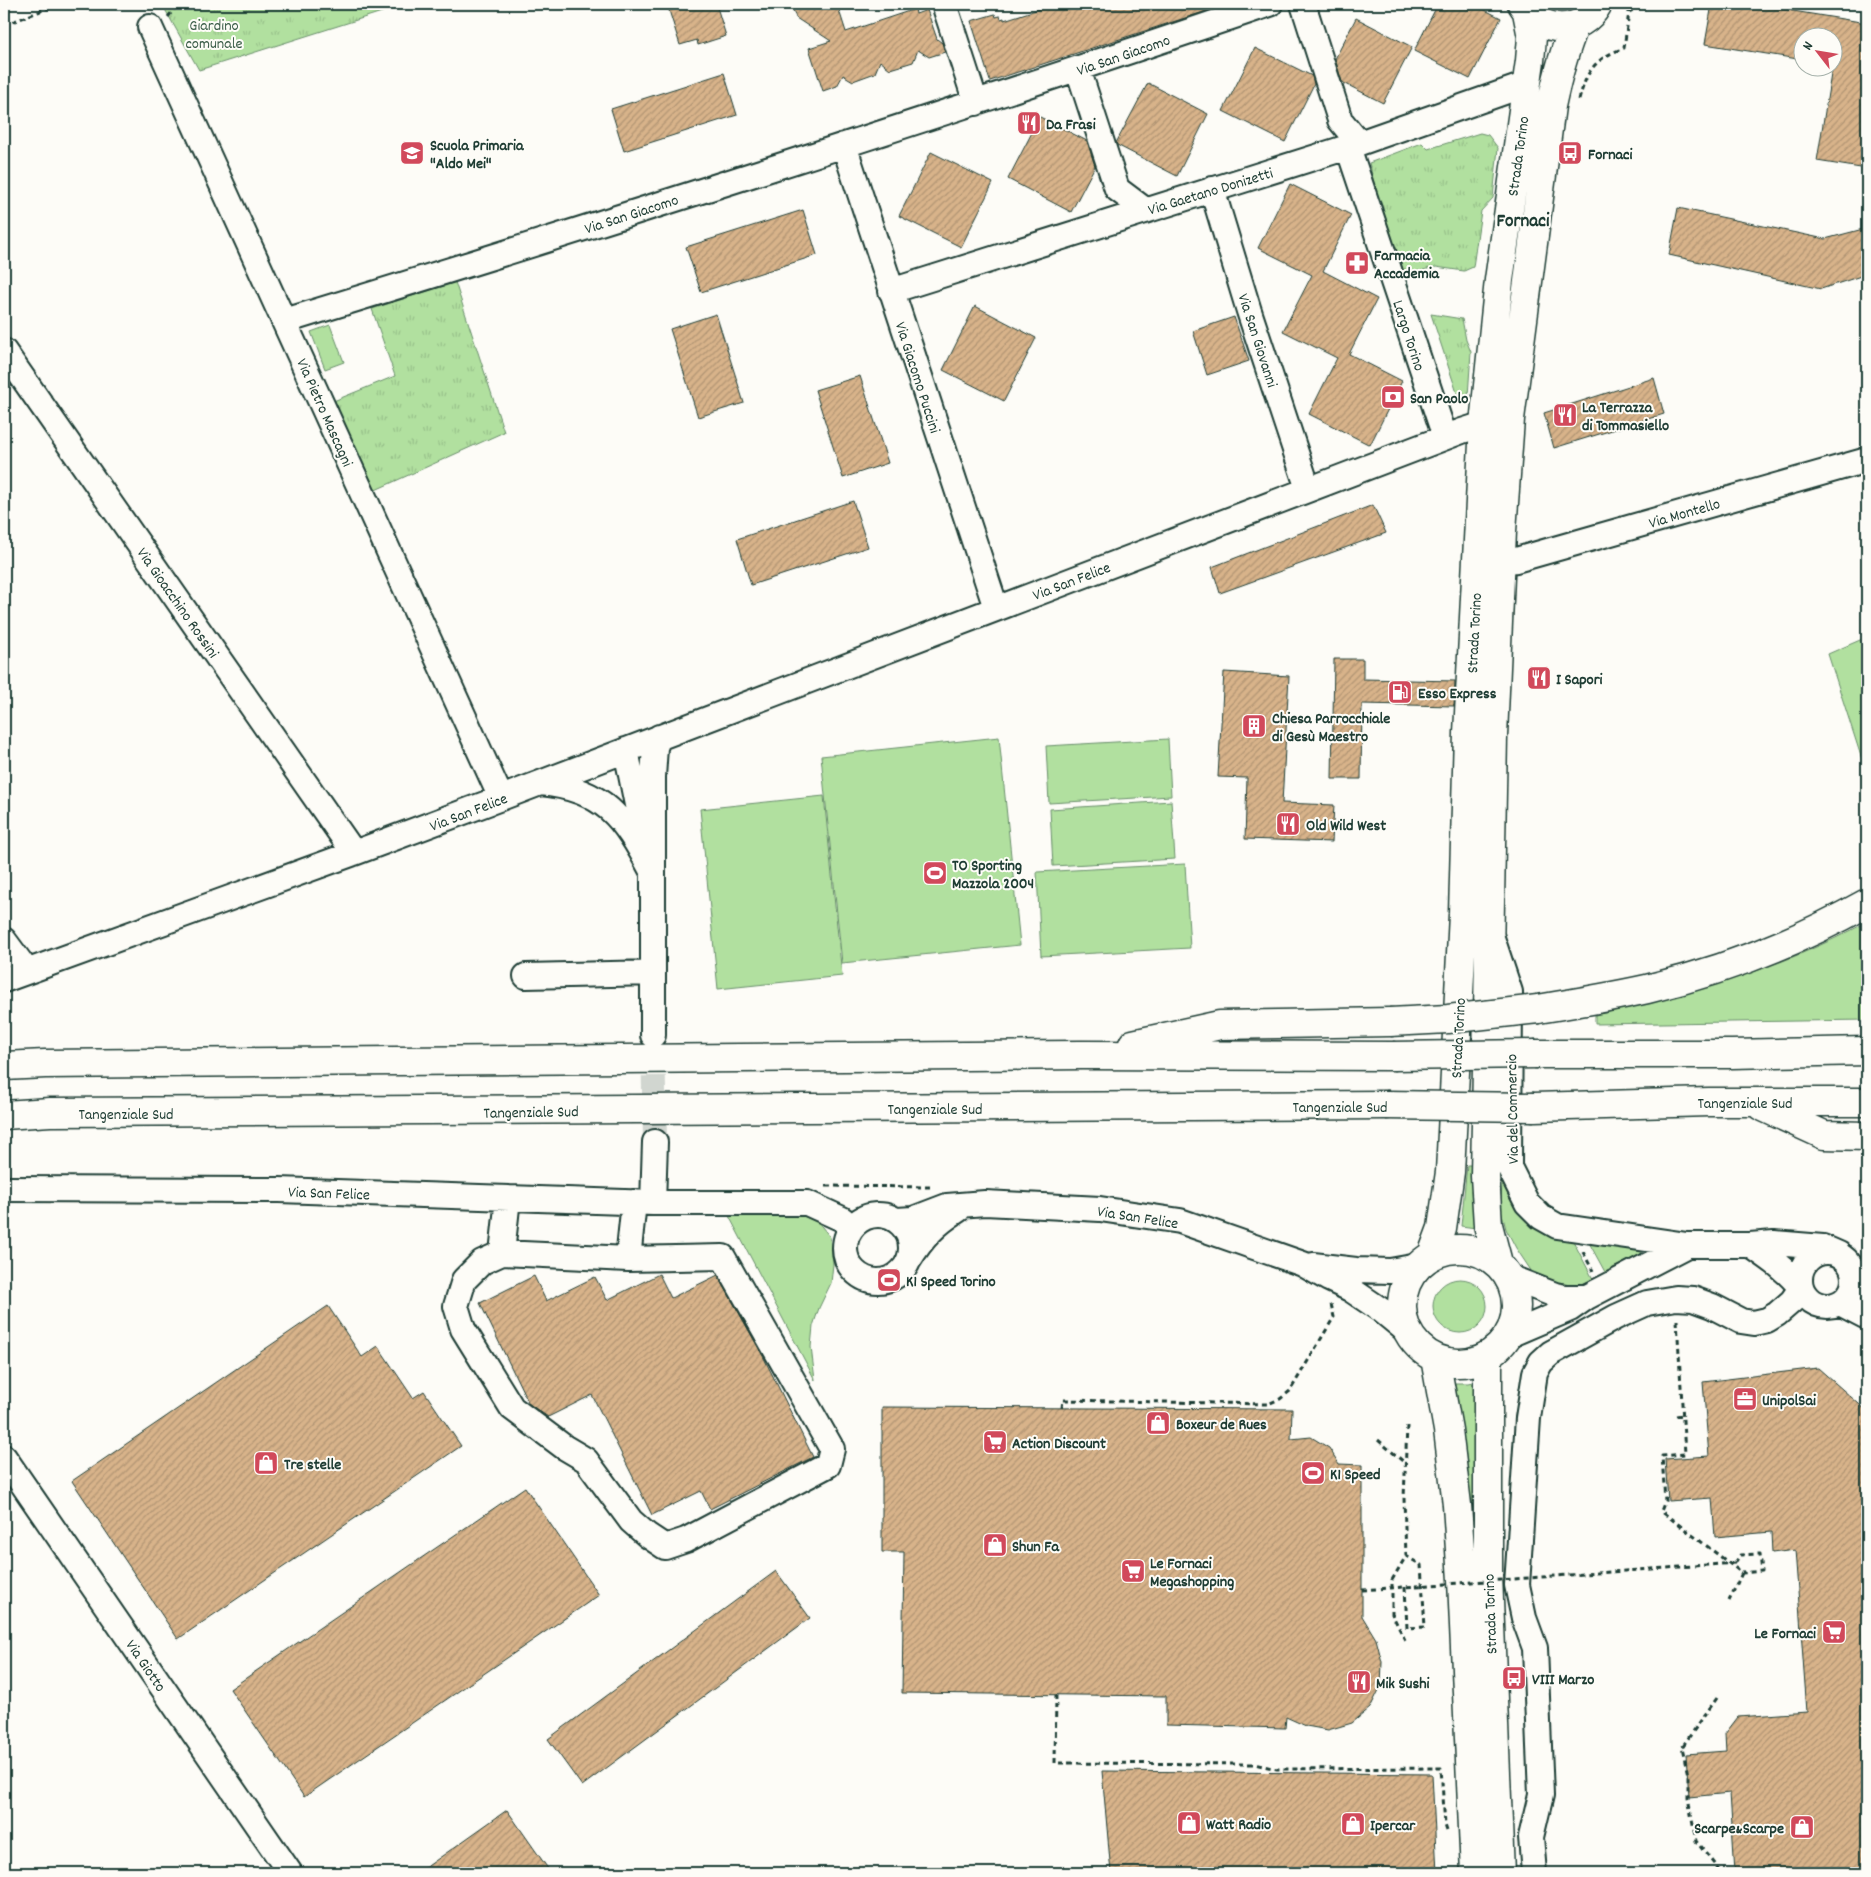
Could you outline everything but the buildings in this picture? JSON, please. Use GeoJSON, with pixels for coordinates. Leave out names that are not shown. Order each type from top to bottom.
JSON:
{"type":"FeatureCollection","features":[{"type":"Feature","properties":{"kind":"main road"},"geometry":{"type":"LineString","coordinates":[[1525,8],[1538,21],[1550,26],[1563,27],[1595,10]]}},
{"type":"Feature","properties":{"kind":"main road","name":"Strada Torino"},"geometry":{"type":"LineString","coordinates":[[1425,1261],[1442,1228],[1450,1172],[1464,914],[1468,733],[1484,424],[1499,280],[1532,37],[1525,8]]}},
{"type":"Feature","properties":{"kind":"main road","name":"Strada Torino"},"geometry":{"type":"LineString","coordinates":[[1504,1270],[1488,1225],[1484,1176],[1493,736],[1500,562],[1510,419],[1551,106],[1560,66],[1595,10]]}},
{"type":"Feature","properties":{"kind":"main road"},"geometry":{"type":"LineString","coordinates":[[1082,1055],[1220,1025],[1448,1019],[1538,1009],[1647,989],[1751,957],[1809,932],[1867,903]]}},
{"type":"Feature","properties":{"kind":"main road"},"geometry":{"type":"LineString","coordinates":[[4,1066],[1082,1055],[1393,1056],[1732,1054],[1862,1051]]}},
{"type":"Feature","properties":{"kind":"main road"},"geometry":{"type":"LineString","coordinates":[[1753,1102],[1824,1135],[1866,1136]]}},
{"type":"Feature","properties":{"kind":"main road","name":"Tangenziale Sud"},"geometry":{"type":"LineString","coordinates":[[4,1115],[50,1112],[503,1111],[737,1108],[1386,1105],[1534,1107],[1753,1102],[1864,1102]]}},
{"type":"Feature","properties":{"kind":"main road"},"geometry":{"type":"LineString","coordinates":[[1449,1249],[1467,1249],[1484,1254],[1504,1270],[1516,1294],[1516,1311],[1512,1329],[1502,1344],[1488,1355],[1471,1362],[1453,1362],[1435,1358],[1420,1347],[1409,1333],[1403,1316],[1403,1298],[1408,1280],[1425,1261],[1449,1249]]}},
{"type":"Feature","properties":{"kind":"main road","name":"Strada Torino"},"geometry":{"type":"LineString","coordinates":[[1488,1355],[1488,1575],[1500,1873]]}},
{"type":"Feature","properties":{"kind":"main road","name":"Strada Torino"},"geometry":{"type":"LineString","coordinates":[[1435,1358],[1448,1430],[1458,1514],[1475,1873]]}},
{"type":"Feature","properties":{"kind":"street"},"geometry":{"type":"LineString","coordinates":[[944,4],[976,103]]}},
{"type":"Feature","properties":{"kind":"street","name":"Via San Giacomo"},"geometry":{"type":"LineString","coordinates":[[285,321],[531,245],[976,103],[1270,4]]}},
{"type":"Feature","properties":{"kind":"street"},"geometry":{"type":"LineString","coordinates":[[1303,4],[1340,120],[1354,145]]}},
{"type":"Feature","properties":{"kind":"street","name":"Via Pietro Mascagni"},"geometry":{"type":"LineString","coordinates":[[150,27],[501,798]]}},
{"type":"Feature","properties":{"kind":"street"},"geometry":{"type":"LineString","coordinates":[[1078,69],[1117,189],[1145,210]]}},
{"type":"Feature","properties":{"kind":"street","name":"Via Gaetano Donizetti"},"geometry":{"type":"LineString","coordinates":[[891,291],[1354,145],[1527,84]]}},
{"type":"Feature","properties":{"kind":"street","name":"Via Giacomo Puccini"},"geometry":{"type":"LineString","coordinates":[[844,145],[996,608]]}},
{"type":"Feature","properties":{"kind":"street","name":"Largo Torino"},"geometry":{"type":"LineString","coordinates":[[1354,145],[1445,437]]}},
{"type":"Feature","properties":{"kind":"street","name":"Via San Giovanni"},"geometry":{"type":"LineString","coordinates":[[1212,189],[1249,311],[1308,489]]}},
{"type":"Feature","properties":{"kind":"street","name":"Via Gioacchino Rossini"},"geometry":{"type":"LineString","coordinates":[[4,351],[354,854]]}},
{"type":"Feature","properties":{"kind":"street","name":"Via San Felice"},"geometry":{"type":"LineString","coordinates":[[4,980],[354,854],[1308,489],[1484,424]]}},
{"type":"Feature","properties":{"kind":"street","name":"Via Montello"},"geometry":{"type":"LineString","coordinates":[[1500,562],[1516,560],[1867,460]]}},
{"type":"Feature","properties":{"kind":"street"},"geometry":{"type":"LineString","coordinates":[[653,1035],[652,873],[655,805],[653,777],[659,737]]}},
{"type":"Feature","properties":{"kind":"street"},"geometry":{"type":"LineString","coordinates":[[626,750],[641,832],[652,873]]}},
{"type":"Feature","properties":{"kind":"street"},"geometry":{"type":"LineString","coordinates":[[541,782],[563,785],[588,794],[605,805],[624,823],[652,873]]}},
{"type":"Feature","properties":{"kind":"street","name":"Via del Commercio"},"geometry":{"type":"LineString","coordinates":[[1490,934],[1510,992],[1509,1167],[1527,1203],[1540,1217],[1557,1226],[1687,1245],[1750,1246],[1774,1243],[1823,1247],[1845,1260]]}},
{"type":"Feature","properties":{"kind":"street"},"geometry":{"type":"LineString","coordinates":[[4,940],[27,971]]}},
{"type":"Feature","properties":{"kind":"street"},"geometry":{"type":"LineString","coordinates":[[526,976],[653,973]]}},
{"type":"Feature","properties":{"kind":"street"},"geometry":{"type":"LineString","coordinates":[[628,1259],[644,1202],[655,1142]]}},
{"type":"Feature","properties":{"kind":"street","name":"Via San Felice"},"geometry":{"type":"LineString","coordinates":[[4,1189],[279,1190],[644,1202],[807,1203],[842,1219],[852,1228]]}},
{"type":"Feature","properties":{"kind":"street"},"geometry":{"type":"LineString","coordinates":[[502,1253],[508,1198]]}},
{"type":"Feature","properties":{"kind":"street","name":"Via San Felice"},"geometry":{"type":"LineString","coordinates":[[967,1205],[942,1220],[922,1240],[904,1269],[889,1280],[879,1282],[868,1280],[858,1275],[850,1267],[845,1253],[846,1240],[852,1228],[861,1219],[873,1215],[886,1215],[897,1220],[913,1219],[946,1206],[985,1203],[1100,1209],[1149,1215],[1188,1224],[1303,1264],[1329,1280],[1350,1289],[1381,1310],[1409,1333]]}},
{"type":"Feature","properties":{"kind":"street"},"geometry":{"type":"LineString","coordinates":[[897,1220],[910,1237],[912,1250],[910,1260]]}},
{"type":"Feature","properties":{"kind":"street","name":"Via del Commercio"},"geometry":{"type":"LineString","coordinates":[[1507,1336],[1570,1309],[1594,1293],[1687,1245]]}},
{"type":"Feature","properties":{"kind":"street"},"geometry":{"type":"LineString","coordinates":[[1750,1246],[1780,1265],[1792,1276],[1810,1300],[1827,1306],[1840,1303],[1853,1288],[1854,1275],[1845,1260]]}},
{"type":"Feature","properties":{"kind":"street"},"geometry":{"type":"LineString","coordinates":[[1534,1873],[1531,1837],[1541,1795],[1535,1648],[1524,1618],[1517,1585],[1528,1418],[1534,1373],[1541,1362],[1551,1353],[1616,1317],[1647,1303],[1676,1298],[1693,1299],[1712,1306],[1741,1321],[1767,1320],[1792,1301],[1801,1288],[1799,1277],[1804,1263],[1819,1252],[1829,1251],[1845,1260],[1867,1286]]}},
{"type":"Feature","properties":{"kind":"street"},"geometry":{"type":"LineString","coordinates":[[502,1253],[628,1259],[724,1257],[832,1449],[828,1465],[686,1540],[665,1547],[631,1521],[586,1460],[564,1447],[512,1408],[463,1329],[456,1306],[464,1280],[482,1262],[502,1253]]}},
{"type":"Feature","properties":{"kind":"street","name":"Via San Felice"},"geometry":{"type":"LineString","coordinates":[[1303,1264],[1356,1270],[1390,1271],[1425,1261]]}},
{"type":"Feature","properties":{"kind":"street","name":"Via del Commercio"},"geometry":{"type":"LineString","coordinates":[[1504,1270],[1555,1295],[1566,1297],[1594,1293]]}},
{"type":"Feature","properties":{"kind":"street"},"geometry":{"type":"LineString","coordinates":[[1840,1303],[1867,1317]]}},
{"type":"Feature","properties":{"kind":"street","name":"Via Giotto"},"geometry":{"type":"LineString","coordinates":[[4,1457],[290,1873]]}},
{"type":"Feature","properties":{"kind":"path"},"geometry":{"type":"LineString","coordinates":[[4,25],[59,4]]}},
{"type":"Feature","properties":{"kind":"path"},"geometry":{"type":"LineString","coordinates":[[1577,108],[1586,81],[1597,61],[1624,48],[1629,12],[1640,7],[1639,4]]}},
{"type":"Feature","properties":{"kind":"path"},"geometry":{"type":"LineString","coordinates":[[820,1186],[933,1187]]}},
{"type":"Feature","properties":{"kind":"path"},"geometry":{"type":"LineString","coordinates":[[1581,1247],[1594,1293]]}},
{"type":"Feature","properties":{"kind":"path"},"geometry":{"type":"LineString","coordinates":[[1062,1408],[1063,1400],[1268,1404],[1280,1399],[1290,1391],[1334,1317],[1329,1296]]}},
{"type":"Feature","properties":{"kind":"path"},"geometry":{"type":"LineString","coordinates":[[1362,1590],[1405,1587],[1735,1563],[1740,1556],[1760,1554],[1762,1571],[1742,1573],[1661,1511],[1665,1501],[1662,1456],[1685,1454],[1678,1320],[1668,1321]]}},
{"type":"Feature","properties":{"kind":"path"},"geometry":{"type":"LineString","coordinates":[[1676,1416],[1683,1415]]}},
{"type":"Feature","properties":{"kind":"path"},"geometry":{"type":"LineString","coordinates":[[1405,1640],[1392,1614],[1392,1580],[1406,1556],[1405,1463],[1407,1426]]}},
{"type":"Feature","properties":{"kind":"path"},"geometry":{"type":"LineString","coordinates":[[1378,1440],[1405,1463]]}},
{"type":"Feature","properties":{"kind":"path"},"geometry":{"type":"LineString","coordinates":[[1405,1587],[1407,1628],[1425,1627],[1421,1565],[1406,1556]]}},
{"type":"Feature","properties":{"kind":"path"},"geometry":{"type":"LineString","coordinates":[[1729,1601],[1742,1573]]}},
{"type":"Feature","properties":{"kind":"path"},"geometry":{"type":"LineString","coordinates":[[1056,1695],[1055,1763],[1254,1764],[1277,1769],[1442,1768],[1446,1825],[1450,1838]]}},
{"type":"Feature","properties":{"kind":"path"},"geometry":{"type":"LineString","coordinates":[[1717,1698],[1682,1747],[1688,1776],[1688,1798],[1696,1841],[1721,1873]]}},
{"type":"Feature","properties":{"kind":"green space","name":"Giardino comunale"},"geometry":{"type":"Polygon","coordinates":[[[162,4],[407,4],[199,70],[162,4]]]}},
{"type":"Feature","properties":{"kind":"green space"},"geometry":{"type":"Polygon","coordinates":[[[1480,133],[1488,135],[1498,148],[1493,198],[1481,211],[1473,267],[1464,271],[1436,267],[1403,275],[1400,254],[1392,252],[1369,163],[1422,143],[1428,149],[1480,133]]]}},
{"type":"Feature","properties":{"kind":"green space"},"geometry":{"type":"Polygon","coordinates":[[[455,282],[504,432],[371,492],[331,402],[395,376],[372,309],[455,282]]]}},
{"type":"Feature","properties":{"kind":"green space"},"geometry":{"type":"Polygon","coordinates":[[[1431,314],[1462,319],[1466,340],[1471,352],[1468,396],[1460,402],[1431,314]]]}},
{"type":"Feature","properties":{"kind":"green space"},"geometry":{"type":"Polygon","coordinates":[[[330,325],[344,362],[325,369],[311,332],[330,325]]]}},
{"type":"Feature","properties":{"kind":"green space"},"geometry":{"type":"Polygon","coordinates":[[[1867,637],[1867,775],[1828,654],[1867,637]]]}},
{"type":"Feature","properties":{"kind":"green space"},"geometry":{"type":"Polygon","coordinates":[[[999,737],[1020,945],[842,963],[821,756],[999,737]]]}},
{"type":"Feature","properties":{"kind":"green space"},"geometry":{"type":"Polygon","coordinates":[[[1168,739],[1171,796],[1049,803],[1046,746],[1168,739]]]}},
{"type":"Feature","properties":{"kind":"green space"},"geometry":{"type":"Polygon","coordinates":[[[824,796],[842,976],[718,989],[700,809],[824,796]]]}},
{"type":"Feature","properties":{"kind":"green space"},"geometry":{"type":"Polygon","coordinates":[[[1171,801],[1175,859],[1053,866],[1050,809],[1171,801]]]}},
{"type":"Feature","properties":{"kind":"green space"},"geometry":{"type":"Polygon","coordinates":[[[1185,864],[1190,948],[1041,956],[1037,872],[1185,864]]]}},
{"type":"Feature","properties":{"kind":"green space"},"geometry":{"type":"Polygon","coordinates":[[[1867,922],[1867,1020],[1595,1024],[1595,1015],[1666,998],[1735,978],[1802,953],[1867,922]]]}},
{"type":"Feature","properties":{"kind":"green space"},"geometry":{"type":"Polygon","coordinates":[[[1467,1165],[1473,1165],[1472,1200],[1476,1228],[1461,1226],[1467,1165]]]}},
{"type":"Feature","properties":{"kind":"green space"},"geometry":{"type":"Polygon","coordinates":[[[1502,1179],[1570,1235],[1593,1279],[1571,1289],[1543,1282],[1532,1272],[1506,1229],[1501,1210],[1502,1179]]]}},
{"type":"Feature","properties":{"kind":"green space"},"geometry":{"type":"Polygon","coordinates":[[[728,1214],[801,1215],[818,1222],[830,1237],[833,1264],[831,1283],[813,1326],[811,1347],[815,1380],[728,1214]]]}},
{"type":"Feature","properties":{"kind":"green space"},"geometry":{"type":"Polygon","coordinates":[[[1586,1237],[1642,1247],[1643,1251],[1640,1255],[1605,1272],[1586,1237]]]}},
{"type":"Feature","properties":{"kind":"green space"},"geometry":{"type":"Polygon","coordinates":[[[1455,1279],[1465,1279],[1479,1287],[1485,1296],[1487,1306],[1485,1316],[1479,1325],[1465,1333],[1455,1333],[1445,1328],[1438,1321],[1433,1311],[1433,1301],[1438,1291],[1445,1284],[1455,1279]]]}},
{"type":"Feature","properties":{"kind":"green space"},"geometry":{"type":"Polygon","coordinates":[[[1477,1381],[1482,1742],[1468,1470],[1455,1383],[1477,1381]]]}},
{"type":"Feature","properties":{"kind":"tunnel"},"geometry":{"type":"LineString","coordinates":[[653,1040],[655,1142]]}},
{"type":"Feature","properties":{"kind":"place","name":"Da Frasi"},"geometry":{"type":"Point","coordinates":[1029,123]}},
{"type":"Feature","properties":{"kind":"place","name":"Scuola Primaria \"Aldo Mei\""},"geometry":{"type":"Point","coordinates":[412,153]}},
{"type":"Feature","properties":{"kind":"place","name":"Fornaci"},"geometry":{"type":"Point","coordinates":[1570,153]}},
{"type":"Feature","properties":{"kind":"place","name":"Farmacia Accademia"},"geometry":{"type":"Point","coordinates":[1357,263]}},
{"type":"Feature","properties":{"kind":"place","name":"San Paolo"},"geometry":{"type":"Point","coordinates":[1393,397]}},
{"type":"Feature","properties":{"kind":"place","name":"La Terrazza di Tommasiello"},"geometry":{"type":"Point","coordinates":[1565,415]}},
{"type":"Feature","properties":{"kind":"place","name":"I Sapori"},"geometry":{"type":"Point","coordinates":[1539,678]}},
{"type":"Feature","properties":{"kind":"place","name":"Esso Express"},"geometry":{"type":"Point","coordinates":[1400,692]}},
{"type":"Feature","properties":{"kind":"place","name":"Chiesa Parrocchiale di Gesù Maestro"},"geometry":{"type":"Point","coordinates":[1254,726]}},
{"type":"Feature","properties":{"kind":"place","name":"Old Wild West"},"geometry":{"type":"Point","coordinates":[1288,824]}},
{"type":"Feature","properties":{"kind":"place","name":"TO Sporting Mazzola 2004"},"geometry":{"type":"Point","coordinates":[935,873]}},
{"type":"Feature","properties":{"kind":"place","name":"K1 Speed Torino"},"geometry":{"type":"Point","coordinates":[889,1280]}},
{"type":"Feature","properties":{"kind":"place","name":"UnipolSai"},"geometry":{"type":"Point","coordinates":[1745,1399]}},
{"type":"Feature","properties":{"kind":"place","name":"Boxeur de Rues"},"geometry":{"type":"Point","coordinates":[1158,1423]}},
{"type":"Feature","properties":{"kind":"place","name":"Action Discount"},"geometry":{"type":"Point","coordinates":[995,1442]}},
{"type":"Feature","properties":{"kind":"place","name":"Tre stelle"},"geometry":{"type":"Point","coordinates":[266,1463]}},
{"type":"Feature","properties":{"kind":"place","name":"K1 Speed"},"geometry":{"type":"Point","coordinates":[1313,1473]}},
{"type":"Feature","properties":{"kind":"place","name":"Shun Fa"},"geometry":{"type":"Point","coordinates":[995,1545]}},
{"type":"Feature","properties":{"kind":"place","name":"Le Fornaci Megashopping"},"geometry":{"type":"Point","coordinates":[1133,1571]}},
{"type":"Feature","properties":{"kind":"place","name":"Le Fornaci"},"geometry":{"type":"Point","coordinates":[1834,1632]}},
{"type":"Feature","properties":{"kind":"place","name":"VIII Marzo"},"geometry":{"type":"Point","coordinates":[1514,1678]}},
{"type":"Feature","properties":{"kind":"place","name":"Mik Sushi"},"geometry":{"type":"Point","coordinates":[1359,1682]}},
{"type":"Feature","properties":{"kind":"place","name":"Watt Radio"},"geometry":{"type":"Point","coordinates":[1189,1823]}},
{"type":"Feature","properties":{"kind":"place","name":"Ipercar"},"geometry":{"type":"Point","coordinates":[1353,1824]}},
{"type":"Feature","properties":{"kind":"place","name":"Scarpe&Scarpe"},"geometry":{"type":"Point","coordinates":[1802,1827]}},
{"type":"Feature","properties":{"kind":"district","name":"Fornaci"},"geometry":{"type":"Point","coordinates":[1523,219]}}]}
